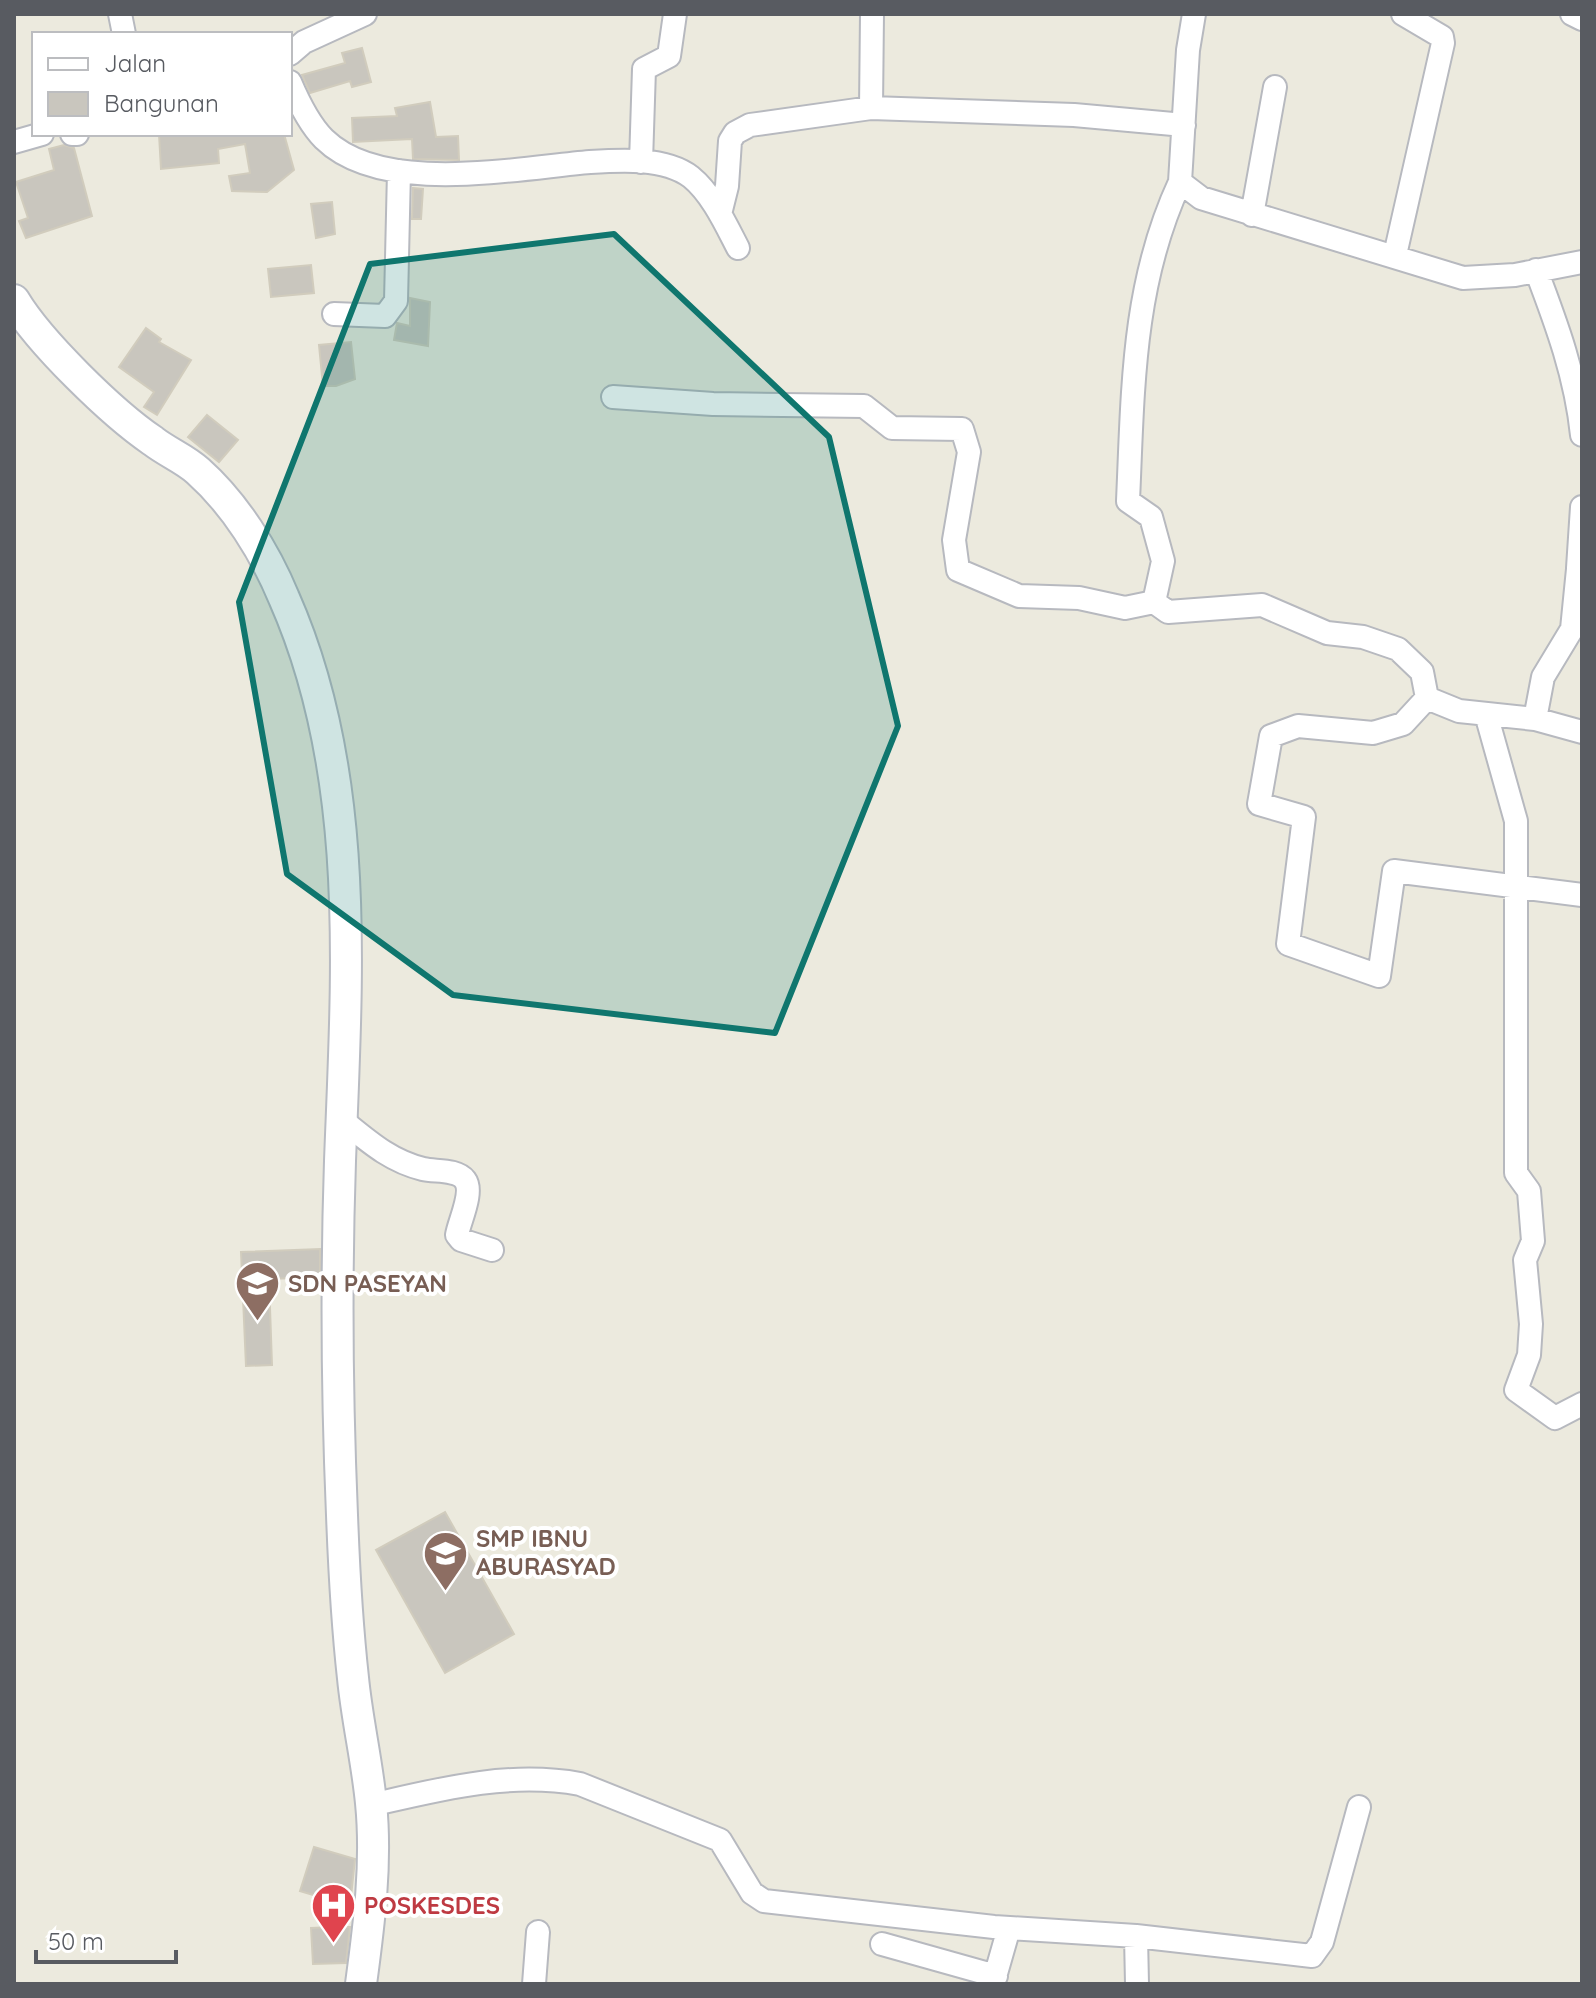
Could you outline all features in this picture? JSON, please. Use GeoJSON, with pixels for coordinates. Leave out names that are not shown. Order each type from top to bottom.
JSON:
{"type":"FeatureCollection","features":[{"type":"Feature","properties":{"kind":"street"},"geometry":{"type":"LineString","coordinates":[[292,52],[304,42],[365,14]]}},
{"type":"Feature","properties":{"kind":"street"},"geometry":{"type":"LineString","coordinates":[[641,162],[644,69],[669,56],[675,14]]}},
{"type":"Feature","properties":{"kind":"street"},"geometry":{"type":"LineString","coordinates":[[871,108],[872,14]]}},
{"type":"Feature","properties":{"kind":"street"},"geometry":{"type":"LineString","coordinates":[[1154,602],[1163,561],[1151,517],[1128,501],[1136,335],[1161,229],[1180,182],[1194,14]]}},
{"type":"Feature","properties":{"kind":"street"},"geometry":{"type":"LineString","coordinates":[[1395,255],[1443,43],[1442,37],[1403,14]]}},
{"type":"Feature","properties":{"kind":"street"},"geometry":{"type":"LineString","coordinates":[[1572,14],[1582,19]]}},
{"type":"Feature","properties":{"kind":"street"},"geometry":{"type":"LineString","coordinates":[[292,85],[323,138],[364,161],[399,171],[456,173],[618,160],[641,162],[691,177],[720,214],[738,248]]}},
{"type":"Feature","properties":{"kind":"street"},"geometry":{"type":"LineString","coordinates":[[1252,215],[1275,87]]}},
{"type":"Feature","properties":{"kind":"street"},"geometry":{"type":"LineString","coordinates":[[720,214],[727,186],[730,141],[750,125],[871,108],[1074,115],[1184,125]]}},
{"type":"Feature","properties":{"kind":"street"},"geometry":{"type":"LineString","coordinates":[[14,142],[35,136]]}},
{"type":"Feature","properties":{"kind":"street"},"geometry":{"type":"LineString","coordinates":[[334,314],[385,316],[393,310],[396,301],[399,171]]}},
{"type":"Feature","properties":{"kind":"street"},"geometry":{"type":"LineString","coordinates":[[1180,182],[1201,198],[1463,278],[1582,262]]}},
{"type":"Feature","properties":{"kind":"street"},"geometry":{"type":"LineString","coordinates":[[1536,270],[1562,337],[1578,399],[1582,435]]}},
{"type":"Feature","properties":{"kind":"street"},"geometry":{"type":"LineString","coordinates":[[14,300],[30,327],[85,381],[149,439],[195,468],[227,500],[289,609],[306,652],[324,726],[336,803],[347,919],[337,1306],[342,1516],[353,1677],[371,1805],[372,1875],[361,1984]]}},
{"type":"Feature","properties":{"kind":"street"},"geometry":{"type":"LineString","coordinates":[[613,397],[713,404],[864,406],[892,428],[962,429],[969,452],[954,540],[958,570],[1019,596],[1079,598],[1125,608],[1154,602],[1168,612],[1262,605],[1327,633],[1363,637],[1398,649],[1422,672],[1427,698]]}},
{"type":"Feature","properties":{"kind":"street"},"geometry":{"type":"LineString","coordinates":[[1535,719],[1543,677],[1572,629],[1580,570],[1582,507]]}},
{"type":"Feature","properties":{"kind":"street"},"geometry":{"type":"LineString","coordinates":[[1427,698],[1459,711],[1535,719],[1582,732]]}},
{"type":"Feature","properties":{"kind":"street"},"geometry":{"type":"LineString","coordinates":[[1427,698],[1403,724],[1373,733],[1298,726],[1271,736],[1259,804],[1304,817],[1288,944],[1379,976],[1394,871],[1582,895]]}},
{"type":"Feature","properties":{"kind":"street"},"geometry":{"type":"LineString","coordinates":[[1486,714],[1516,821],[1516,1173],[1529,1191],[1533,1241],[1525,1260],[1531,1324],[1529,1355],[1516,1390],[1555,1418],[1582,1404]]}},
{"type":"Feature","properties":{"kind":"street"},"geometry":{"type":"LineString","coordinates":[[342,1120],[389,1157],[423,1169],[457,1174],[465,1180],[468,1190],[457,1235],[461,1240],[492,1250]]}},
{"type":"Feature","properties":{"kind":"street"},"geometry":{"type":"LineString","coordinates":[[371,1805],[481,1783],[526,1778],[568,1782],[720,1840],[752,1893],[764,1901],[1009,1928],[1136,1936],[1316,1955],[1359,1807]]}},
{"type":"Feature","properties":{"kind":"street"},"geometry":{"type":"LineString","coordinates":[[882,1944],[994,1980],[1009,1928]]}},
{"type":"Feature","properties":{"kind":"street"},"geometry":{"type":"LineString","coordinates":[[534,1984],[538,1932]]}},
{"type":"Feature","properties":{"kind":"street"},"geometry":{"type":"LineString","coordinates":[[1136,1936],[1137,1984]]}},
{"type":"Feature","properties":{"kind":"highlighted area"},"geometry":{"type":"Polygon","coordinates":[[[614,234],[829,437],[898,726],[775,1033],[453,995],[287,874],[239,602],[370,264],[614,234]]]}},
{"type":"Feature","properties":{"kind":"building"},"geometry":{"type":"Polygon","coordinates":[[[362,48],[371,82],[352,87],[350,81],[310,93],[302,75],[345,63],[342,53],[362,48]]]}},
{"type":"Feature","properties":{"kind":"building"},"geometry":{"type":"Polygon","coordinates":[[[430,102],[436,137],[458,136],[459,160],[413,159],[412,139],[353,142],[352,118],[397,116],[395,108],[430,102]]]}},
{"type":"Feature","properties":{"kind":"building"},"geometry":{"type":"Polygon","coordinates":[[[159,136],[285,136],[294,170],[267,192],[232,191],[229,176],[250,173],[245,144],[218,149],[219,163],[161,169],[159,136]]]}},
{"type":"Feature","properties":{"kind":"building"},"geometry":{"type":"Polygon","coordinates":[[[64,145],[74,148],[92,216],[26,238],[19,221],[28,218],[16,182],[54,170],[49,149],[64,145]]]}},
{"type":"Feature","properties":{"kind":"building"},"geometry":{"type":"Polygon","coordinates":[[[413,188],[423,189],[421,219],[412,219],[413,188]]]}},
{"type":"Feature","properties":{"kind":"building"},"geometry":{"type":"Polygon","coordinates":[[[332,202],[335,234],[316,238],[311,204],[332,202]]]}},
{"type":"Feature","properties":{"kind":"building"},"geometry":{"type":"Polygon","coordinates":[[[311,265],[314,293],[271,297],[268,269],[311,265]]]}},
{"type":"Feature","properties":{"kind":"building"},"geometry":{"type":"Polygon","coordinates":[[[410,298],[430,302],[428,346],[394,340],[397,323],[410,326],[410,298]]]}},
{"type":"Feature","properties":{"kind":"building"},"geometry":{"type":"Polygon","coordinates":[[[146,328],[161,339],[159,342],[191,360],[157,415],[144,407],[154,392],[119,367],[146,328]]]}},
{"type":"Feature","properties":{"kind":"building"},"geometry":{"type":"Polygon","coordinates":[[[351,342],[355,379],[336,386],[323,386],[319,345],[351,342]]]}},
{"type":"Feature","properties":{"kind":"building"},"geometry":{"type":"Polygon","coordinates":[[[207,415],[238,440],[219,462],[188,437],[207,415]]]}},
{"type":"Feature","properties":{"kind":"building","name":"SDN PASEYAN"},"geometry":{"type":"Polygon","coordinates":[[[320,1249],[320,1277],[269,1279],[272,1365],[246,1366],[241,1252],[320,1249]]]}},
{"type":"Feature","properties":{"kind":"building","name":"SMP IBNU ABURASYAD"},"geometry":{"type":"Polygon","coordinates":[[[445,1512],[514,1634],[445,1673],[376,1550],[445,1512]]]}},
{"type":"Feature","properties":{"kind":"building"},"geometry":{"type":"Polygon","coordinates":[[[314,1847],[355,1859],[350,1906],[300,1891],[314,1847]]]}},
{"type":"Feature","properties":{"kind":"building","name":"POSKESDES"},"geometry":{"type":"Polygon","coordinates":[[[350,1927],[346,1963],[313,1964],[311,1928],[350,1927]]]}},
{"type":"Feature","properties":{"kind":"place","name":"SDN PASEYAN"},"geometry":{"type":"Point","coordinates":[257,1323]}},
{"type":"Feature","properties":{"kind":"place","name":"SMP IBNU ABURASYAD"},"geometry":{"type":"Point","coordinates":[445,1592]}},
{"type":"Feature","properties":{"kind":"place","name":"POSKESDES"},"geometry":{"type":"Point","coordinates":[333,1945]}}]}
